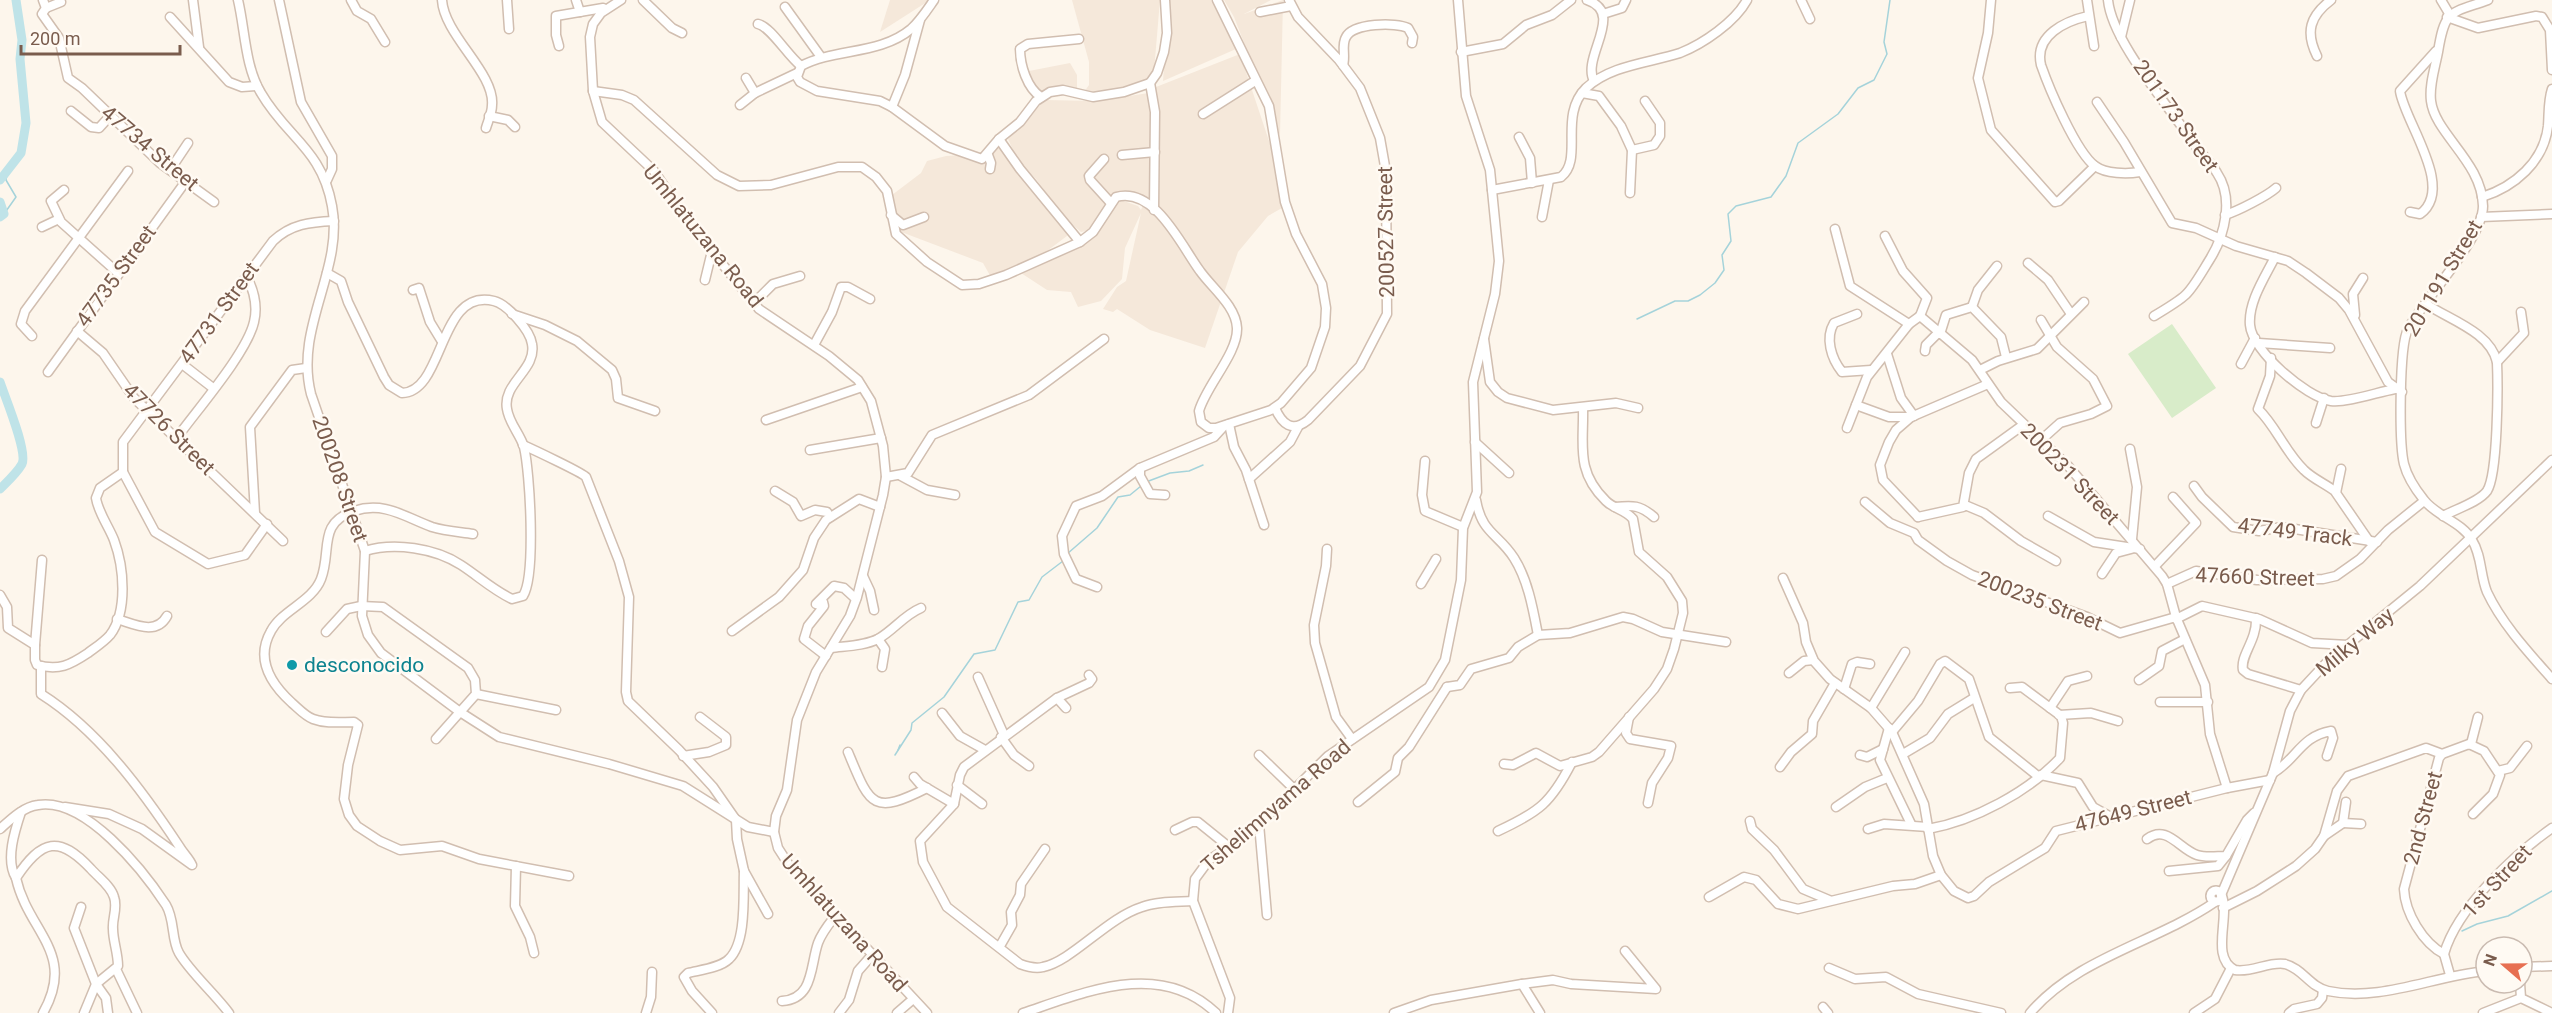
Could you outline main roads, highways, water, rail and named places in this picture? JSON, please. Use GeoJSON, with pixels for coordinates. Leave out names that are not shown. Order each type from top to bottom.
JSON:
{"type":"FeatureCollection","features":[{"type":"Feature","properties":{"kind":"waterway"},"geometry":{"type":"LineString","coordinates":[[0,180],[21,153],[26,123],[20,59],[22,40],[16,0]]}},
{"type":"Feature","properties":{"kind":"waterway"},"geometry":{"type":"LineString","coordinates":[[1637,319],[1675,301],[1688,301],[1715,283],[1724,270],[1722,255],[1731,241],[1728,214],[1736,206],[1771,197],[1786,176],[1798,143],[1838,114],[1858,88],[1874,80],[1887,54],[1884,42],[1890,0]]}},
{"type":"Feature","properties":{"kind":"waterway"},"geometry":{"type":"LineString","coordinates":[[4,214],[16,197],[6,180],[8,168]]}},
{"type":"Feature","properties":{"kind":"waterway"},"geometry":{"type":"LineString","coordinates":[[0,202],[4,214],[0,217]]}},
{"type":"Feature","properties":{"kind":"waterway"},"geometry":{"type":"LineString","coordinates":[[0,382],[19,437],[23,458],[20,467],[0,489]]}},
{"type":"Feature","properties":{"kind":"waterway"},"geometry":{"type":"LineString","coordinates":[[1146,482],[1203,465]]}},
{"type":"Feature","properties":{"kind":"waterway"},"geometry":{"type":"LineString","coordinates":[[1067,554],[1097,528],[1118,497],[1130,495],[1141,486]]}},
{"type":"Feature","properties":{"kind":"waterway"},"geometry":{"type":"LineString","coordinates":[[895,755],[911,730],[912,723],[944,697],[974,654],[995,650],[1018,602],[1029,600],[1042,577],[1063,561]]}},
{"type":"Feature","properties":{"kind":"waterway"},"geometry":{"type":"LineString","coordinates":[[898,750],[900,745]]}},
{"type":"Feature","properties":{"kind":"waterway"},"geometry":{"type":"LineString","coordinates":[[2462,931],[2477,924],[2508,916],[2552,891]]}},
{"type":"Feature","properties":{"kind":"place","name":"desconocido"},"geometry":{"type":"Point","coordinates":[292,665]}}]}
